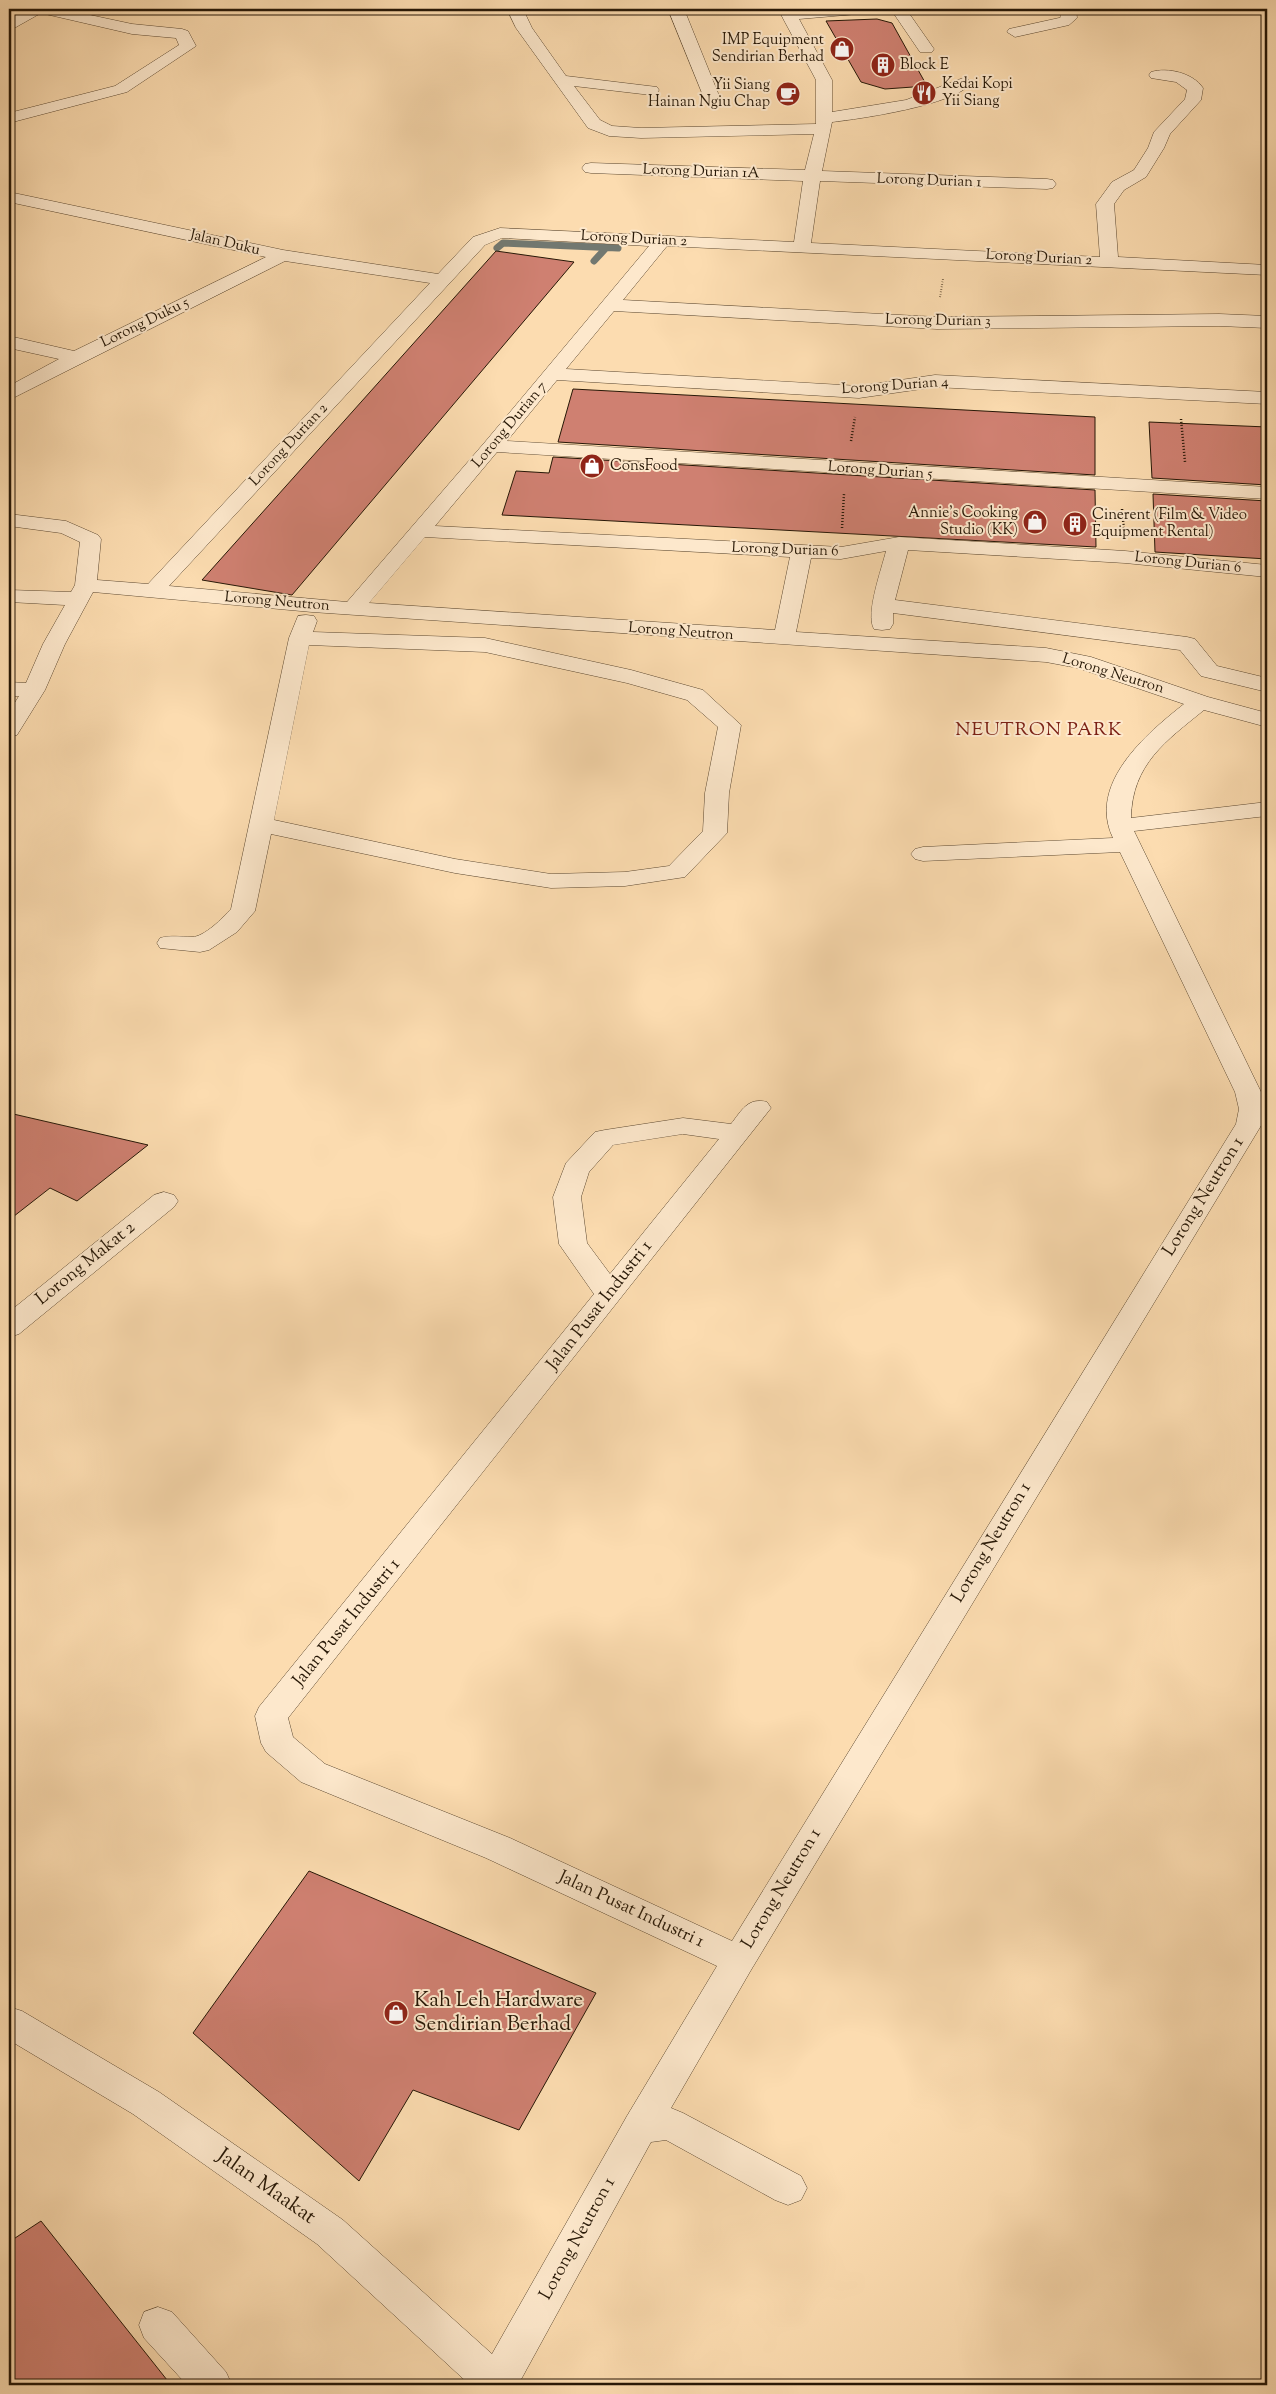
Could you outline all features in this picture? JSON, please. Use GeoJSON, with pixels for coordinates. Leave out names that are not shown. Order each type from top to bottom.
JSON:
{"type":"FeatureCollection","features":[{"type":"Feature","properties":{"kind":"street"},"geometry":{"type":"LineString","coordinates":[[9,26],[32,11],[41,9],[132,29],[182,34],[188,46],[121,89],[9,118]]}},
{"type":"Feature","properties":{"kind":"street"},"geometry":{"type":"LineString","coordinates":[[516,9],[524,28],[594,124],[609,131],[641,133],[824,123],[905,107],[937,96],[963,83]]}},
{"type":"Feature","properties":{"kind":"street"},"geometry":{"type":"LineString","coordinates":[[676,9],[712,98]]}},
{"type":"Feature","properties":{"kind":"street"},"geometry":{"type":"LineString","coordinates":[[802,246],[812,177],[824,123],[824,80],[788,12],[886,9]]}},
{"type":"Feature","properties":{"kind":"street"},"geometry":{"type":"LineString","coordinates":[[898,9],[926,49]]}},
{"type":"Feature","properties":{"kind":"street"},"geometry":{"type":"LineString","coordinates":[[1014,32],[1064,22],[1069,18],[1068,9]]}},
{"type":"Feature","properties":{"kind":"street"},"geometry":{"type":"LineString","coordinates":[[1109,262],[1104,204],[1118,186],[1140,173],[1156,148],[1162,132],[1193,100],[1195,88],[1181,78],[1157,75]]}},
{"type":"Feature","properties":{"kind":"street"},"geometry":{"type":"LineString","coordinates":[[561,80],[651,90]]}},
{"type":"Feature","properties":{"kind":"street","name":"Lorong Durian 1A"},"geometry":{"type":"LineString","coordinates":[[591,168],[812,177]]}},
{"type":"Feature","properties":{"kind":"street","name":"Lorong Durian 1"},"geometry":{"type":"LineString","coordinates":[[812,177],[1047,184]]}},
{"type":"Feature","properties":{"kind":"street","name":"Jalan Duku"},"geometry":{"type":"LineString","coordinates":[[9,196],[283,256],[443,280]]}},
{"type":"Feature","properties":{"kind":"street","name":"Lorong Durian 2"},"geometry":{"type":"LineString","coordinates":[[154,590],[479,241],[500,233],[802,246],[1267,270]]}},
{"type":"Feature","properties":{"kind":"street","name":"Lorong Durian 7"},"geometry":{"type":"LineString","coordinates":[[354,607],[421,531],[663,240]]}},
{"type":"Feature","properties":{"kind":"street","name":"Lorong Duku 5"},"geometry":{"type":"LineString","coordinates":[[9,394],[76,357],[283,256]]}},
{"type":"Feature","properties":{"kind":"street","name":"Lorong Durian 3"},"geometry":{"type":"LineString","coordinates":[[610,305],[937,323],[1219,320],[1263,322]]}},
{"type":"Feature","properties":{"kind":"street"},"geometry":{"type":"LineString","coordinates":[[9,342],[76,357]]}},
{"type":"Feature","properties":{"kind":"street","name":"Lorong Durian 4"},"geometry":{"type":"LineString","coordinates":[[553,374],[859,392],[935,381],[1267,398]]}},
{"type":"Feature","properties":{"kind":"street","name":"Lorong Durian 5"},"geometry":{"type":"LineString","coordinates":[[492,446],[1121,486],[1267,493]]}},
{"type":"Feature","properties":{"kind":"street"},"geometry":{"type":"LineString","coordinates":[[9,520],[66,527],[91,539],[82,592],[54,644],[34,690],[9,730]]}},
{"type":"Feature","properties":{"kind":"street","name":"Lorong Durian 6"},"geometry":{"type":"LineString","coordinates":[[421,531],[841,553],[899,543],[1125,557],[1267,571]]}},
{"type":"Feature","properties":{"kind":"street"},"geometry":{"type":"LineString","coordinates":[[882,643],[883,605],[899,543]]}},
{"type":"Feature","properties":{"kind":"street"},"geometry":{"type":"LineString","coordinates":[[784,638],[802,551]]}},
{"type":"Feature","properties":{"kind":"street","name":"Lorong Neutron"},"geometry":{"type":"LineString","coordinates":[[9,596],[154,590],[312,606],[354,607],[1046,655],[1083,662],[1200,702],[1267,720]]}},
{"type":"Feature","properties":{"kind":"street"},"geometry":{"type":"LineString","coordinates":[[883,605],[1187,644],[1209,671],[1267,685]]}},
{"type":"Feature","properties":{"kind":"street"},"geometry":{"type":"LineString","coordinates":[[170,943],[200,945],[228,927],[243,911],[300,638],[312,606]]}},
{"type":"Feature","properties":{"kind":"street"},"geometry":{"type":"LineString","coordinates":[[260,824],[455,866],[551,881],[625,879],[676,872],[715,833],[717,793],[730,726],[695,695],[631,677],[484,645],[300,638]]}},
{"type":"Feature","properties":{"kind":"street"},"geometry":{"type":"LineString","coordinates":[[9,689],[34,690]]}},
{"type":"Feature","properties":{"kind":"street","name":"Lorong Neutron 1"},"geometry":{"type":"LineString","coordinates":[[497,2385],[640,2128],[739,1960],[1194,1212],[1260,1108],[1248,1092],[1123,835],[1120,791],[1142,750],[1200,702]]}},
{"type":"Feature","properties":{"kind":"street"},"geometry":{"type":"LineString","coordinates":[[923,854],[1123,835],[1267,809]]}},
{"type":"Feature","properties":{"kind":"street","name":"Jalan Pusat Industri 1"},"geometry":{"type":"LineString","coordinates":[[739,1960],[498,1848],[313,1773],[278,1743],[271,1716],[758,1108]]}},
{"type":"Feature","properties":{"kind":"street"},"geometry":{"type":"LineString","coordinates":[[609,1294],[573,1244],[567,1197],[576,1169],[605,1138],[683,1126],[737,1133]]}},
{"type":"Feature","properties":{"kind":"street","name":"Lorong Makat 2"},"geometry":{"type":"LineString","coordinates":[[9,1328],[164,1201]]}},
{"type":"Feature","properties":{"kind":"street","name":"Jalan Maakat"},"geometry":{"type":"LineString","coordinates":[[9,2022],[146,2103],[330,2232],[497,2385]]}},
{"type":"Feature","properties":{"kind":"street"},"geometry":{"type":"LineString","coordinates":[[640,2128],[670,2124],[788,2188]]}},
{"type":"Feature","properties":{"kind":"street"},"geometry":{"type":"LineString","coordinates":[[158,2325],[212,2385]]}},
{"type":"Feature","properties":{"kind":"path"},"geometry":{"type":"LineString","coordinates":[[937,323],[947,253]]}},
{"type":"Feature","properties":{"kind":"path"},"geometry":{"type":"LineString","coordinates":[[1263,322],[1266,377]]}},
{"type":"Feature","properties":{"kind":"path"},"geometry":{"type":"LineString","coordinates":[[841,553],[846,469],[859,392]]}},
{"type":"Feature","properties":{"kind":"path"},"geometry":{"type":"LineString","coordinates":[[1179,393],[1188,489]]}},
{"type":"Feature","properties":{"kind":"path"},"geometry":{"type":"LineString","coordinates":[[1121,486],[1125,557]]}},
{"type":"Feature","properties":{"kind":"building","name":"Block E"},"geometry":{"type":"Polygon","coordinates":[[[877,19],[892,23],[927,86],[885,89],[861,82],[826,21],[877,19]]]}},
{"type":"Feature","properties":{"kind":"building"},"geometry":{"type":"Polygon","coordinates":[[[496,251],[574,262],[292,595],[202,580],[496,251]]]}},
{"type":"Feature","properties":{"kind":"building"},"geometry":{"type":"Polygon","coordinates":[[[573,389],[1095,417],[1095,475],[558,442],[573,389]]]}},
{"type":"Feature","properties":{"kind":"building"},"geometry":{"type":"Polygon","coordinates":[[[1149,422],[1267,427],[1267,485],[1152,478],[1149,422]]]}},
{"type":"Feature","properties":{"kind":"building"},"geometry":{"type":"Polygon","coordinates":[[[553,457],[1095,490],[1096,547],[502,515],[516,471],[549,473],[553,457]]]}},
{"type":"Feature","properties":{"kind":"building"},"geometry":{"type":"Polygon","coordinates":[[[1153,494],[1267,501],[1267,559],[1155,552],[1153,494]]]}},
{"type":"Feature","properties":{"kind":"building"},"geometry":{"type":"Polygon","coordinates":[[[9,1113],[148,1145],[77,1201],[50,1188],[9,1220],[9,1113]]]}},
{"type":"Feature","properties":{"kind":"building","name":"Kah Leh Hardware Sendirian Berhad"},"geometry":{"type":"Polygon","coordinates":[[[309,1871],[596,1993],[519,2130],[413,2090],[359,2181],[193,2033],[309,1871]]]}},
{"type":"Feature","properties":{"kind":"building"},"geometry":{"type":"Polygon","coordinates":[[[41,2221],[171,2385],[9,2385],[9,2242],[41,2221]]]}},
{"type":"Feature","properties":{"kind":"waterway"},"geometry":{"type":"LineString","coordinates":[[497,248],[503,243],[618,248]]}},
{"type":"Feature","properties":{"kind":"waterway"},"geometry":{"type":"LineString","coordinates":[[594,261],[606,248]]}},
{"type":"Feature","properties":{"kind":"place","name":"IMP Equipment Sendirian Berhad"},"geometry":{"type":"Point","coordinates":[842,49]}},
{"type":"Feature","properties":{"kind":"place","name":"Block E"},"geometry":{"type":"Point","coordinates":[883,65]}},
{"type":"Feature","properties":{"kind":"place","name":"Kedai Kopi Yii Siang"},"geometry":{"type":"Point","coordinates":[924,93]}},
{"type":"Feature","properties":{"kind":"place","name":"Yii Siang Hainan Ngiu Chap"},"geometry":{"type":"Point","coordinates":[788,94]}},
{"type":"Feature","properties":{"kind":"place","name":"ConsFood"},"geometry":{"type":"Point","coordinates":[592,466]}},
{"type":"Feature","properties":{"kind":"place","name":"Annie's Cooking Studio (KK)"},"geometry":{"type":"Point","coordinates":[1035,522]}},
{"type":"Feature","properties":{"kind":"place","name":"Cinerent (Film & Video Equipment Rental)"},"geometry":{"type":"Point","coordinates":[1075,524]}},
{"type":"Feature","properties":{"kind":"place","name":"Kah Leh Hardware Sendirian Berhad"},"geometry":{"type":"Point","coordinates":[396,2013]}},
{"type":"Feature","properties":{"kind":"district","name":"NEUTRON PARK"},"geometry":{"type":"Point","coordinates":[1039,730]}}]}
